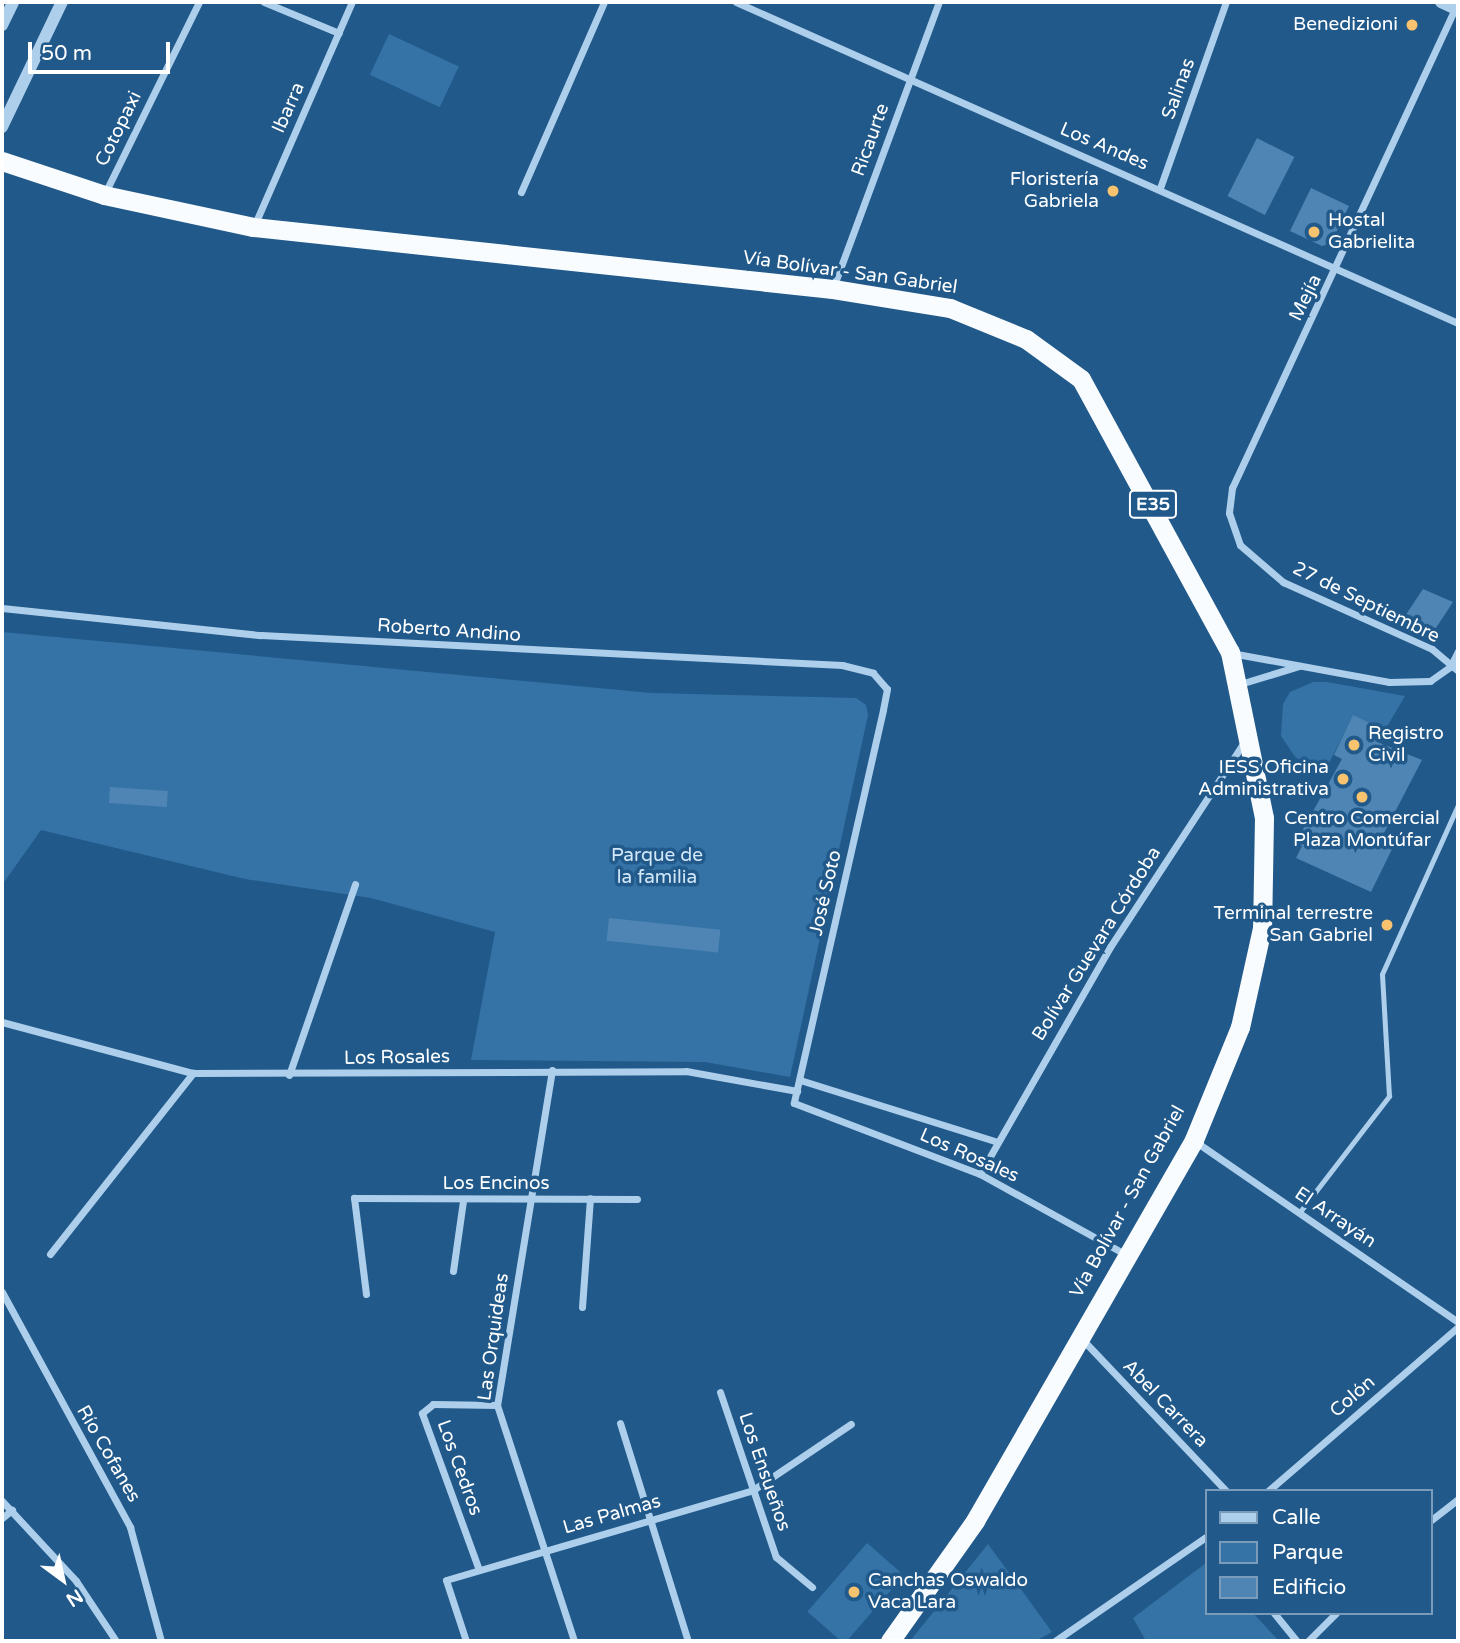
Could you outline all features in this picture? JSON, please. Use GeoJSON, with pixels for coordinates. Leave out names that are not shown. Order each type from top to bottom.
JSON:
{"type":"FeatureCollection","features":[{"type":"Feature","properties":{"kind":"highway","name":"Vía Bolívar - San Gabriel"},"geometry":{"type":"LineString","coordinates":[[2,161],[104,195],[253,228],[833,289],[962,312],[1055,355],[1081,379],[1230,652],[1240,684],[1264,818],[1262,928],[1240,1027],[1194,1140],[1125,1254],[1081,1339],[975,1521],[890,1641]]}},
{"type":"Feature","properties":{"kind":"street"},"geometry":{"type":"LineString","coordinates":[[2,25],[13,2]]}},
{"type":"Feature","properties":{"kind":"street"},"geometry":{"type":"LineString","coordinates":[[2,127],[62,2]]}},
{"type":"Feature","properties":{"kind":"street","name":"Cotopaxi"},"geometry":{"type":"LineString","coordinates":[[104,195],[199,2]]}},
{"type":"Feature","properties":{"kind":"street"},"geometry":{"type":"LineString","coordinates":[[264,2],[339,33]]}},
{"type":"Feature","properties":{"kind":"street","name":"Ibarra"},"geometry":{"type":"LineString","coordinates":[[253,228],[352,2]]}},
{"type":"Feature","properties":{"kind":"street"},"geometry":{"type":"LineString","coordinates":[[521,192],[604,2]]}},
{"type":"Feature","properties":{"kind":"street","name":"Los Andes"},"geometry":{"type":"LineString","coordinates":[[736,2],[910,81],[1338,267],[1458,323]]}},
{"type":"Feature","properties":{"kind":"street","name":"Ricaurte"},"geometry":{"type":"LineString","coordinates":[[833,289],[939,2]]}},
{"type":"Feature","properties":{"kind":"street","name":"Salinas"},"geometry":{"type":"LineString","coordinates":[[1160,188],[1226,2]]}},
{"type":"Feature","properties":{"kind":"street"},"geometry":{"type":"LineString","coordinates":[[1441,2],[1457,7]]}},
{"type":"Feature","properties":{"kind":"street","name":"Mejía"},"geometry":{"type":"LineString","coordinates":[[1260,564],[1230,528],[1232,488],[1338,267],[1457,7]]}},
{"type":"Feature","properties":{"kind":"street","name":"27 de Septiembre"},"geometry":{"type":"LineString","coordinates":[[1260,564],[1283,582],[1432,649],[1454,669]]}},
{"type":"Feature","properties":{"kind":"street","name":"Roberto Andino"},"geometry":{"type":"LineString","coordinates":[[2,608],[261,635],[842,665],[873,673],[887,689]]}},
{"type":"Feature","properties":{"kind":"street"},"geometry":{"type":"LineString","coordinates":[[1230,652],[1389,682],[1430,681],[1454,669],[1458,651]]}},
{"type":"Feature","properties":{"kind":"street"},"geometry":{"type":"LineString","coordinates":[[1240,684],[1299,666]]}},
{"type":"Feature","properties":{"kind":"street","name":"José Soto"},"geometry":{"type":"LineString","coordinates":[[794,1103],[887,689]]}},
{"type":"Feature","properties":{"kind":"street","name":"Bolívar Guevara Córdoba"},"geometry":{"type":"LineString","coordinates":[[980,1174],[996,1141],[1110,947],[1250,734]]}},
{"type":"Feature","properties":{"kind":"street"},"geometry":{"type":"LineString","coordinates":[[289,1075],[355,884]]}},
{"type":"Feature","properties":{"kind":"street","name":"Los Rosales"},"geometry":{"type":"LineString","coordinates":[[2,1022],[193,1073],[289,1075],[552,1070],[686,1071],[797,1091]]}},
{"type":"Feature","properties":{"kind":"street","name":"Las Orquideas"},"geometry":{"type":"LineString","coordinates":[[552,1070],[497,1405],[574,1641]]}},
{"type":"Feature","properties":{"kind":"street"},"geometry":{"type":"LineString","coordinates":[[50,1254],[193,1073]]}},
{"type":"Feature","properties":{"kind":"street"},"geometry":{"type":"LineString","coordinates":[[800,1080],[996,1141]]}},
{"type":"Feature","properties":{"kind":"street","name":"Los Rosales"},"geometry":{"type":"LineString","coordinates":[[794,1103],[980,1174],[1125,1254]]}},
{"type":"Feature","properties":{"kind":"street","name":"El Arrayán"},"geometry":{"type":"LineString","coordinates":[[1194,1140],[1458,1325]]}},
{"type":"Feature","properties":{"kind":"street","name":"Los Encinos"},"geometry":{"type":"LineString","coordinates":[[366,1294],[354,1198],[463,1201],[637,1199]]}},
{"type":"Feature","properties":{"kind":"street"},"geometry":{"type":"LineString","coordinates":[[582,1307],[590,1198]]}},
{"type":"Feature","properties":{"kind":"street"},"geometry":{"type":"LineString","coordinates":[[453,1271],[463,1201]]}},
{"type":"Feature","properties":{"kind":"street","name":"Río Cofanes"},"geometry":{"type":"LineString","coordinates":[[2,1292],[130,1527],[161,1641]]}},
{"type":"Feature","properties":{"kind":"street","name":"Colón"},"geometry":{"type":"LineString","coordinates":[[1270,1489],[1458,1325]]}},
{"type":"Feature","properties":{"kind":"street","name":"Abel Carrera"},"geometry":{"type":"LineString","coordinates":[[1081,1339],[1224,1489]]}},
{"type":"Feature","properties":{"kind":"street","name":"Los Ensueños"},"geometry":{"type":"LineString","coordinates":[[720,1392],[776,1557],[813,1587]]}},
{"type":"Feature","properties":{"kind":"street","name":"Los Cedros"},"geometry":{"type":"LineString","coordinates":[[479,1570],[422,1413],[433,1405],[497,1405]]}},
{"type":"Feature","properties":{"kind":"street"},"geometry":{"type":"LineString","coordinates":[[620,1423],[688,1641]]}},
{"type":"Feature","properties":{"kind":"street","name":"Las Palmas"},"geometry":{"type":"LineString","coordinates":[[466,1641],[446,1580],[753,1490],[851,1424]]}},
{"type":"Feature","properties":{"kind":"street"},"geometry":{"type":"LineString","coordinates":[[1432,1519],[1458,1499]]}},
{"type":"Feature","properties":{"kind":"street"},"geometry":{"type":"LineString","coordinates":[[2,1501],[76,1581],[116,1641]]}},
{"type":"Feature","properties":{"kind":"street"},"geometry":{"type":"LineString","coordinates":[[2,1518],[12,1510]]}},
{"type":"Feature","properties":{"kind":"street"},"geometry":{"type":"LineString","coordinates":[[1055,1641],[1204,1538]]}},
{"type":"Feature","properties":{"kind":"street"},"geometry":{"type":"LineString","coordinates":[[1276,1615],[1297,1641]]}},
{"type":"Feature","properties":{"kind":"street"},"geometry":{"type":"LineString","coordinates":[[1308,1641],[1334,1615]]}},
{"type":"Feature","properties":{"kind":"lane"},"geometry":{"type":"LineString","coordinates":[[1299,1213],[1389,1096],[1382,974],[1458,805]]}},
{"type":"Feature","properties":{"kind":"green space"},"geometry":{"type":"Polygon","coordinates":[[[389,34],[459,67],[440,107],[370,75],[389,34]]]}},
{"type":"Feature","properties":{"kind":"green space","name":"Parque de la familia"},"geometry":{"type":"Polygon","coordinates":[[[2,632],[651,693],[856,698],[866,705],[868,715],[790,1077],[705,1062],[471,1060],[495,932],[371,898],[245,879],[41,830],[2,885],[2,632]]]}},
{"type":"Feature","properties":{"kind":"green space"},"geometry":{"type":"Polygon","coordinates":[[[1313,682],[1327,682],[1405,696],[1385,730],[1353,716],[1327,767],[1296,758],[1281,736],[1283,704],[1290,692],[1313,682]]]}},
{"type":"Feature","properties":{"kind":"green space","name":"Canchas Oswaldo Vaca Lara"},"geometry":{"type":"Polygon","coordinates":[[[867,1543],[904,1575],[847,1641],[841,1641],[807,1612],[867,1543]]]}},
{"type":"Feature","properties":{"kind":"green space"},"geometry":{"type":"Polygon","coordinates":[[[988,1544],[1052,1632],[1035,1641],[910,1641],[988,1544]]]}},
{"type":"Feature","properties":{"kind":"green space"},"geometry":{"type":"Polygon","coordinates":[[[1204,1565],[1204,1615],[1255,1615],[1279,1641],[1146,1641],[1133,1618],[1204,1565]]]}},
{"type":"Feature","properties":{"kind":"building"},"geometry":{"type":"Polygon","coordinates":[[[1257,138],[1294,157],[1265,215],[1227,196],[1257,138]]]}},
{"type":"Feature","properties":{"kind":"building"},"geometry":{"type":"Polygon","coordinates":[[[1311,188],[1349,206],[1331,243],[1322,246],[1290,231],[1311,188]]]}},
{"type":"Feature","properties":{"kind":"building"},"geometry":{"type":"Polygon","coordinates":[[[1423,589],[1453,602],[1432,634],[1401,622],[1423,589]]]}},
{"type":"Feature","properties":{"kind":"building","name":"Centro Comercial Plaza Montúfar"},"geometry":{"type":"Polygon","coordinates":[[[1353,715],[1380,728],[1375,741],[1422,760],[1383,835],[1396,841],[1371,892],[1296,858],[1302,846],[1296,842],[1342,759],[1334,755],[1353,715]]]}},
{"type":"Feature","properties":{"kind":"building"},"geometry":{"type":"Polygon","coordinates":[[[110,787],[168,791],[167,807],[109,803],[110,787]]]}},
{"type":"Feature","properties":{"kind":"building"},"geometry":{"type":"Polygon","coordinates":[[[609,918],[720,930],[718,953],[607,941],[609,918]]]}},
{"type":"Feature","properties":{"kind":"place","name":"Benedizioni"},"geometry":{"type":"Point","coordinates":[1412,25]}},
{"type":"Feature","properties":{"kind":"place","name":"Floristería Gabriela"},"geometry":{"type":"Point","coordinates":[1113,191]}},
{"type":"Feature","properties":{"kind":"place","name":"Hostal Gabrielita"},"geometry":{"type":"Point","coordinates":[1314,232]}},
{"type":"Feature","properties":{"kind":"place","name":"Registro Civil"},"geometry":{"type":"Point","coordinates":[1354,745]}},
{"type":"Feature","properties":{"kind":"place","name":"IESS Oficina Administrativa"},"geometry":{"type":"Point","coordinates":[1343,779]}},
{"type":"Feature","properties":{"kind":"place","name":"Centro Comercial Plaza Montúfar"},"geometry":{"type":"Point","coordinates":[1362,797]}},
{"type":"Feature","properties":{"kind":"place","name":"Terminal terrestre San Gabriel"},"geometry":{"type":"Point","coordinates":[1387,925]}},
{"type":"Feature","properties":{"kind":"place","name":"Canchas Oswaldo Vaca Lara"},"geometry":{"type":"Point","coordinates":[854,1592]}}]}
